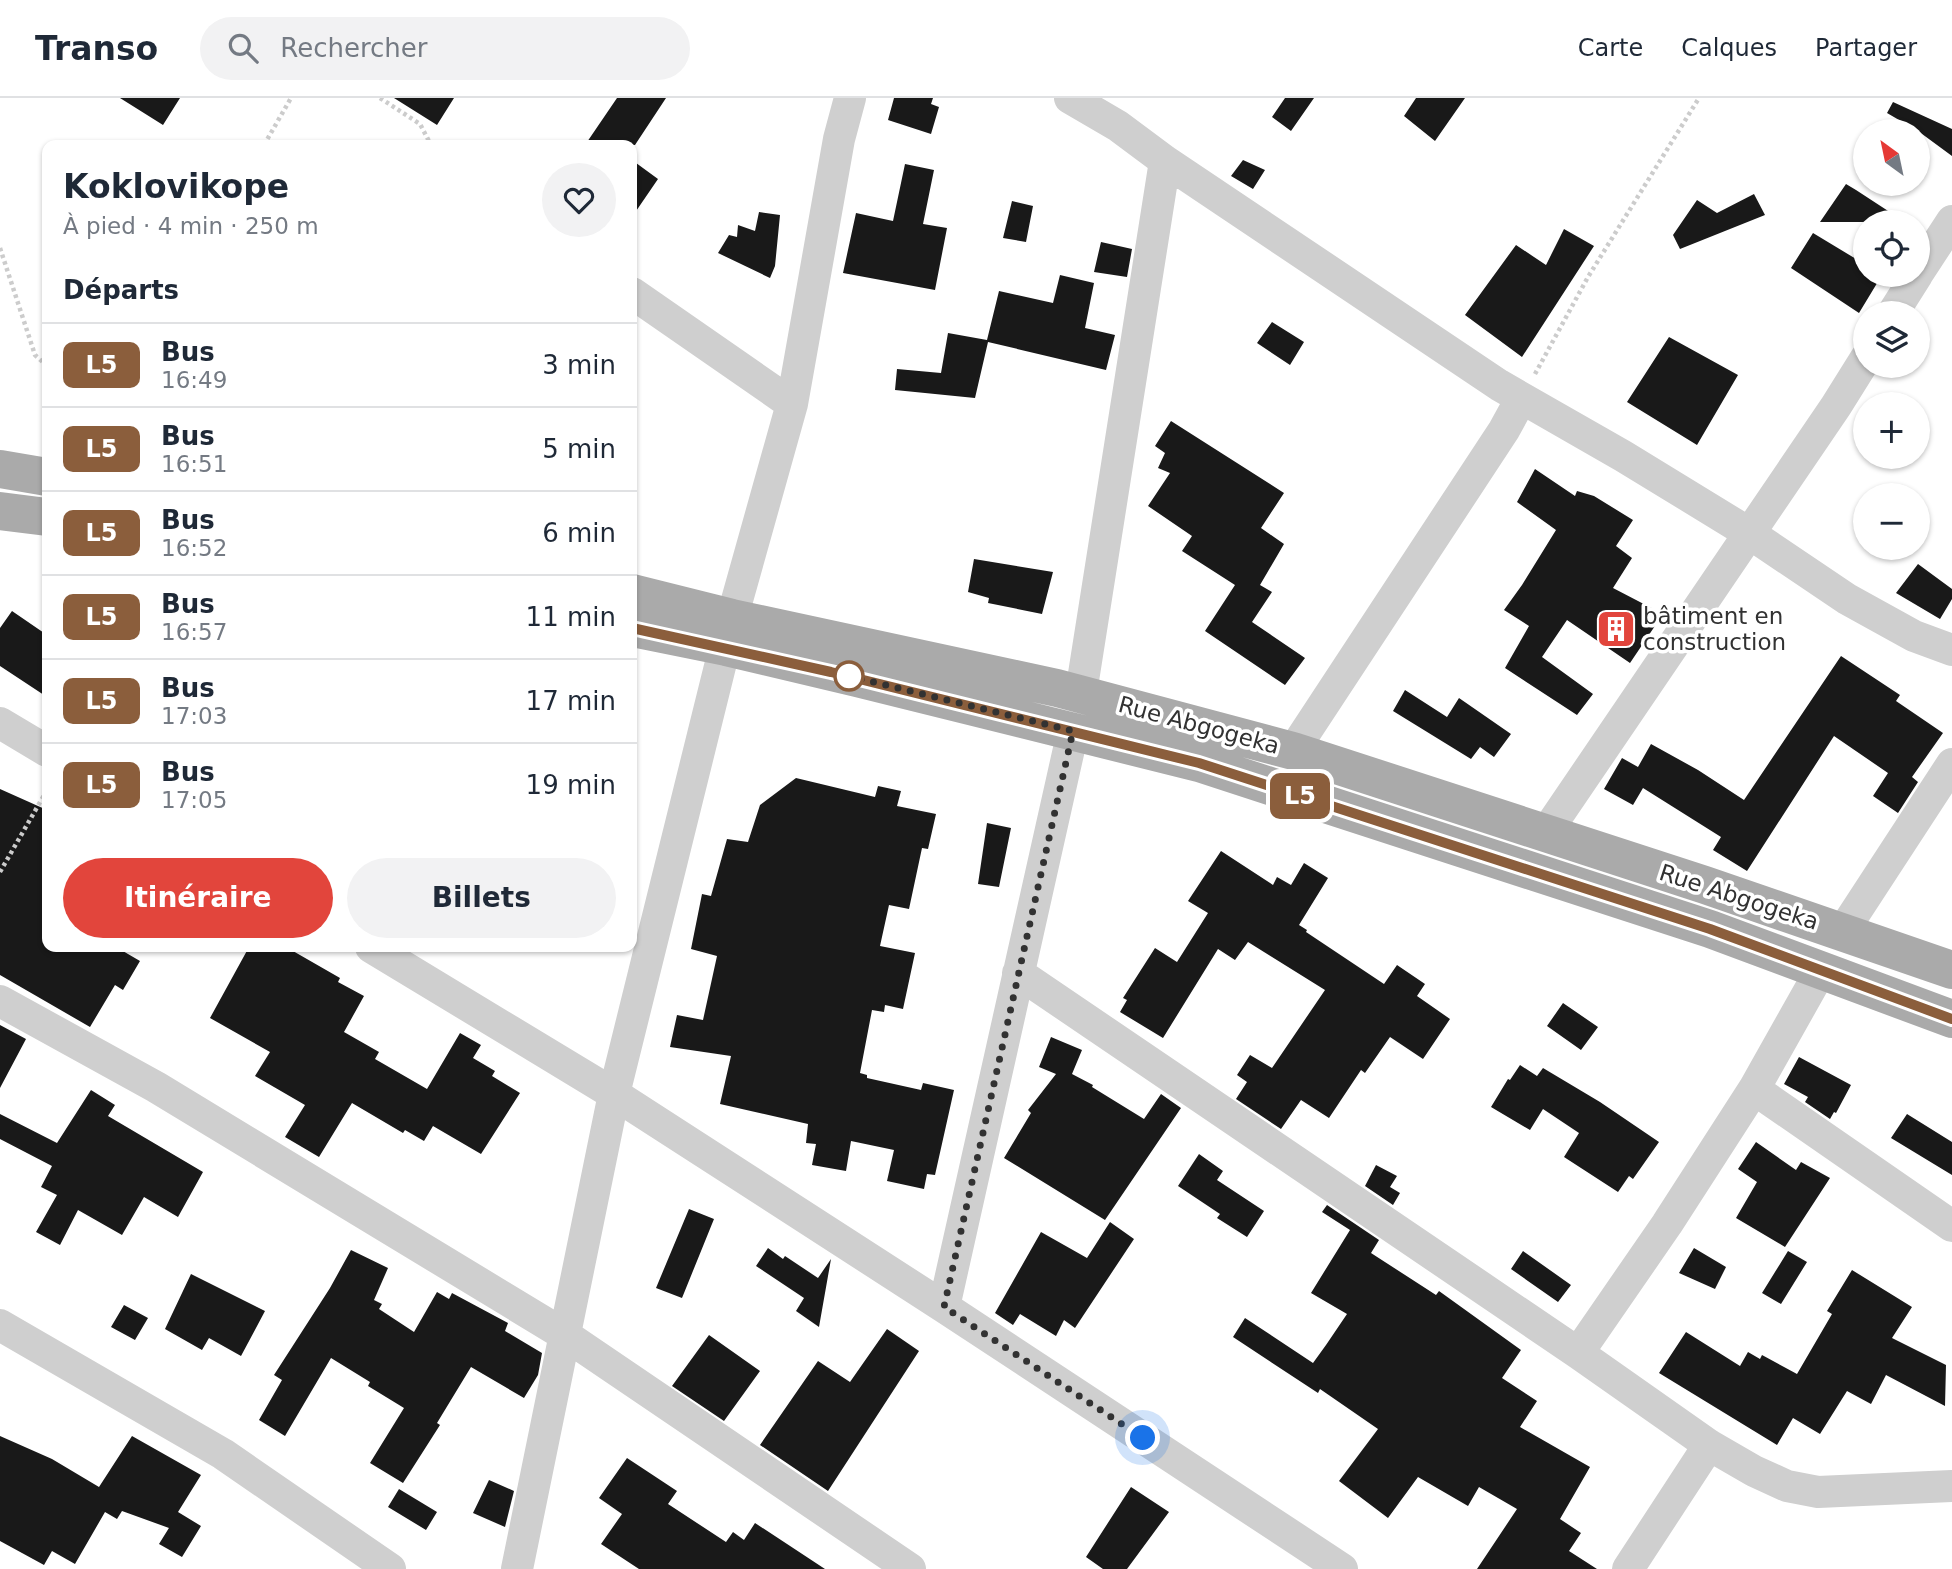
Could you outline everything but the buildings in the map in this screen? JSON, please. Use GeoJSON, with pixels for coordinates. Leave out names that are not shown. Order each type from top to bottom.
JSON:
{"type":"FeatureCollection","features":[{"type":"Feature","properties":{"kind":"main road"},"geometry":{"type":"LineString","coordinates":[[0,469],[42,476]]}},
{"type":"Feature","properties":{"kind":"main road"},"geometry":{"type":"LineString","coordinates":[[0,511],[42,516]]}},
{"type":"Feature","properties":{"kind":"main road","name":"Rue Abgogeka"},"geometry":{"type":"LineString","coordinates":[[637,595],[729,632],[1073,731],[1199,763],[1710,929],[1952,1019]]}},
{"type":"Feature","properties":{"kind":"main road","name":"Rue Abgogeka"},"geometry":{"type":"LineString","coordinates":[[637,628],[729,632],[1081,693],[1293,751],[1843,931],[1952,970]]}},
{"type":"Feature","properties":{"kind":"street"},"geometry":{"type":"LineString","coordinates":[[516,1569],[614,1094],[729,632],[792,404],[839,139],[850,98]]}},
{"type":"Feature","properties":{"kind":"street"},"geometry":{"type":"LineString","coordinates":[[1070,98],[1118,126],[1165,161],[1521,398],[1749,533],[1847,599],[1914,636],[1952,650]]}},
{"type":"Feature","properties":{"kind":"street"},"geometry":{"type":"LineString","coordinates":[[1081,693],[1165,161]]}},
{"type":"Feature","properties":{"kind":"street"},"geometry":{"type":"LineString","coordinates":[[1930,254],[1952,221]]}},
{"type":"Feature","properties":{"kind":"street"},"geometry":{"type":"LineString","coordinates":[[637,296],[792,404]]}},
{"type":"Feature","properties":{"kind":"street"},"geometry":{"type":"LineString","coordinates":[[1545,834],[1854,378]]}},
{"type":"Feature","properties":{"kind":"street"},"geometry":{"type":"LineString","coordinates":[[1293,751],[1497,441],[1521,398]]}},
{"type":"Feature","properties":{"kind":"street"},"geometry":{"type":"LineString","coordinates":[[0,723],[42,748]]}},
{"type":"Feature","properties":{"kind":"street"},"geometry":{"type":"LineString","coordinates":[[944,1307],[1073,731]]}},
{"type":"Feature","properties":{"kind":"street"},"geometry":{"type":"LineString","coordinates":[[1843,931],[1952,764]]}},
{"type":"Feature","properties":{"kind":"street"},"geometry":{"type":"LineString","coordinates":[[379,952],[614,1094],[1342,1569]]}},
{"type":"Feature","properties":{"kind":"street"},"geometry":{"type":"LineString","coordinates":[[1578,1353],[1667,1224],[1754,1089],[1821,970]]}},
{"type":"Feature","properties":{"kind":"street"},"geometry":{"type":"LineString","coordinates":[[1018,972],[1709,1445],[1754,1471],[1787,1486],[1818,1492],[1952,1486]]}},
{"type":"Feature","properties":{"kind":"street"},"geometry":{"type":"LineString","coordinates":[[0,1002],[156,1087],[565,1335],[910,1569]]}},
{"type":"Feature","properties":{"kind":"street"},"geometry":{"type":"LineString","coordinates":[[1754,1089],[1952,1226]]}},
{"type":"Feature","properties":{"kind":"street"},"geometry":{"type":"LineString","coordinates":[[0,1325],[223,1454],[390,1569]]}},
{"type":"Feature","properties":{"kind":"street"},"geometry":{"type":"LineString","coordinates":[[1628,1569],[1709,1445]]}},
{"type":"Feature","properties":{"kind":"path"},"geometry":{"type":"LineString","coordinates":[[267,140],[291,98]]}},
{"type":"Feature","properties":{"kind":"path"},"geometry":{"type":"LineString","coordinates":[[380,98],[420,124],[428,140]]}},
{"type":"Feature","properties":{"kind":"path"},"geometry":{"type":"LineString","coordinates":[[1521,398],[1588,277],[1697,99]]}},
{"type":"Feature","properties":{"kind":"path"},"geometry":{"type":"LineString","coordinates":[[0,248],[35,355],[42,361]]}},
{"type":"Feature","properties":{"kind":"path"},"geometry":{"type":"LineString","coordinates":[[0,872],[42,799]]}},
{"type":"Feature","properties":{"kind":"bus line","name":"L5"},"geometry":{"type":"LineString","coordinates":[[637,629],[831,672],[1199,763],[1710,929],[1952,1019]]}},
{"type":"Feature","properties":{"kind":"place","name":"bâtiment en construction"},"geometry":{"type":"Point","coordinates":[1616,629]}},
{"type":"Feature","properties":{"kind":"route"},"geometry":{"type":"LineString","coordinates":[[849,676],[1073,731],[944,1307],[1143,1438]]}}]}
